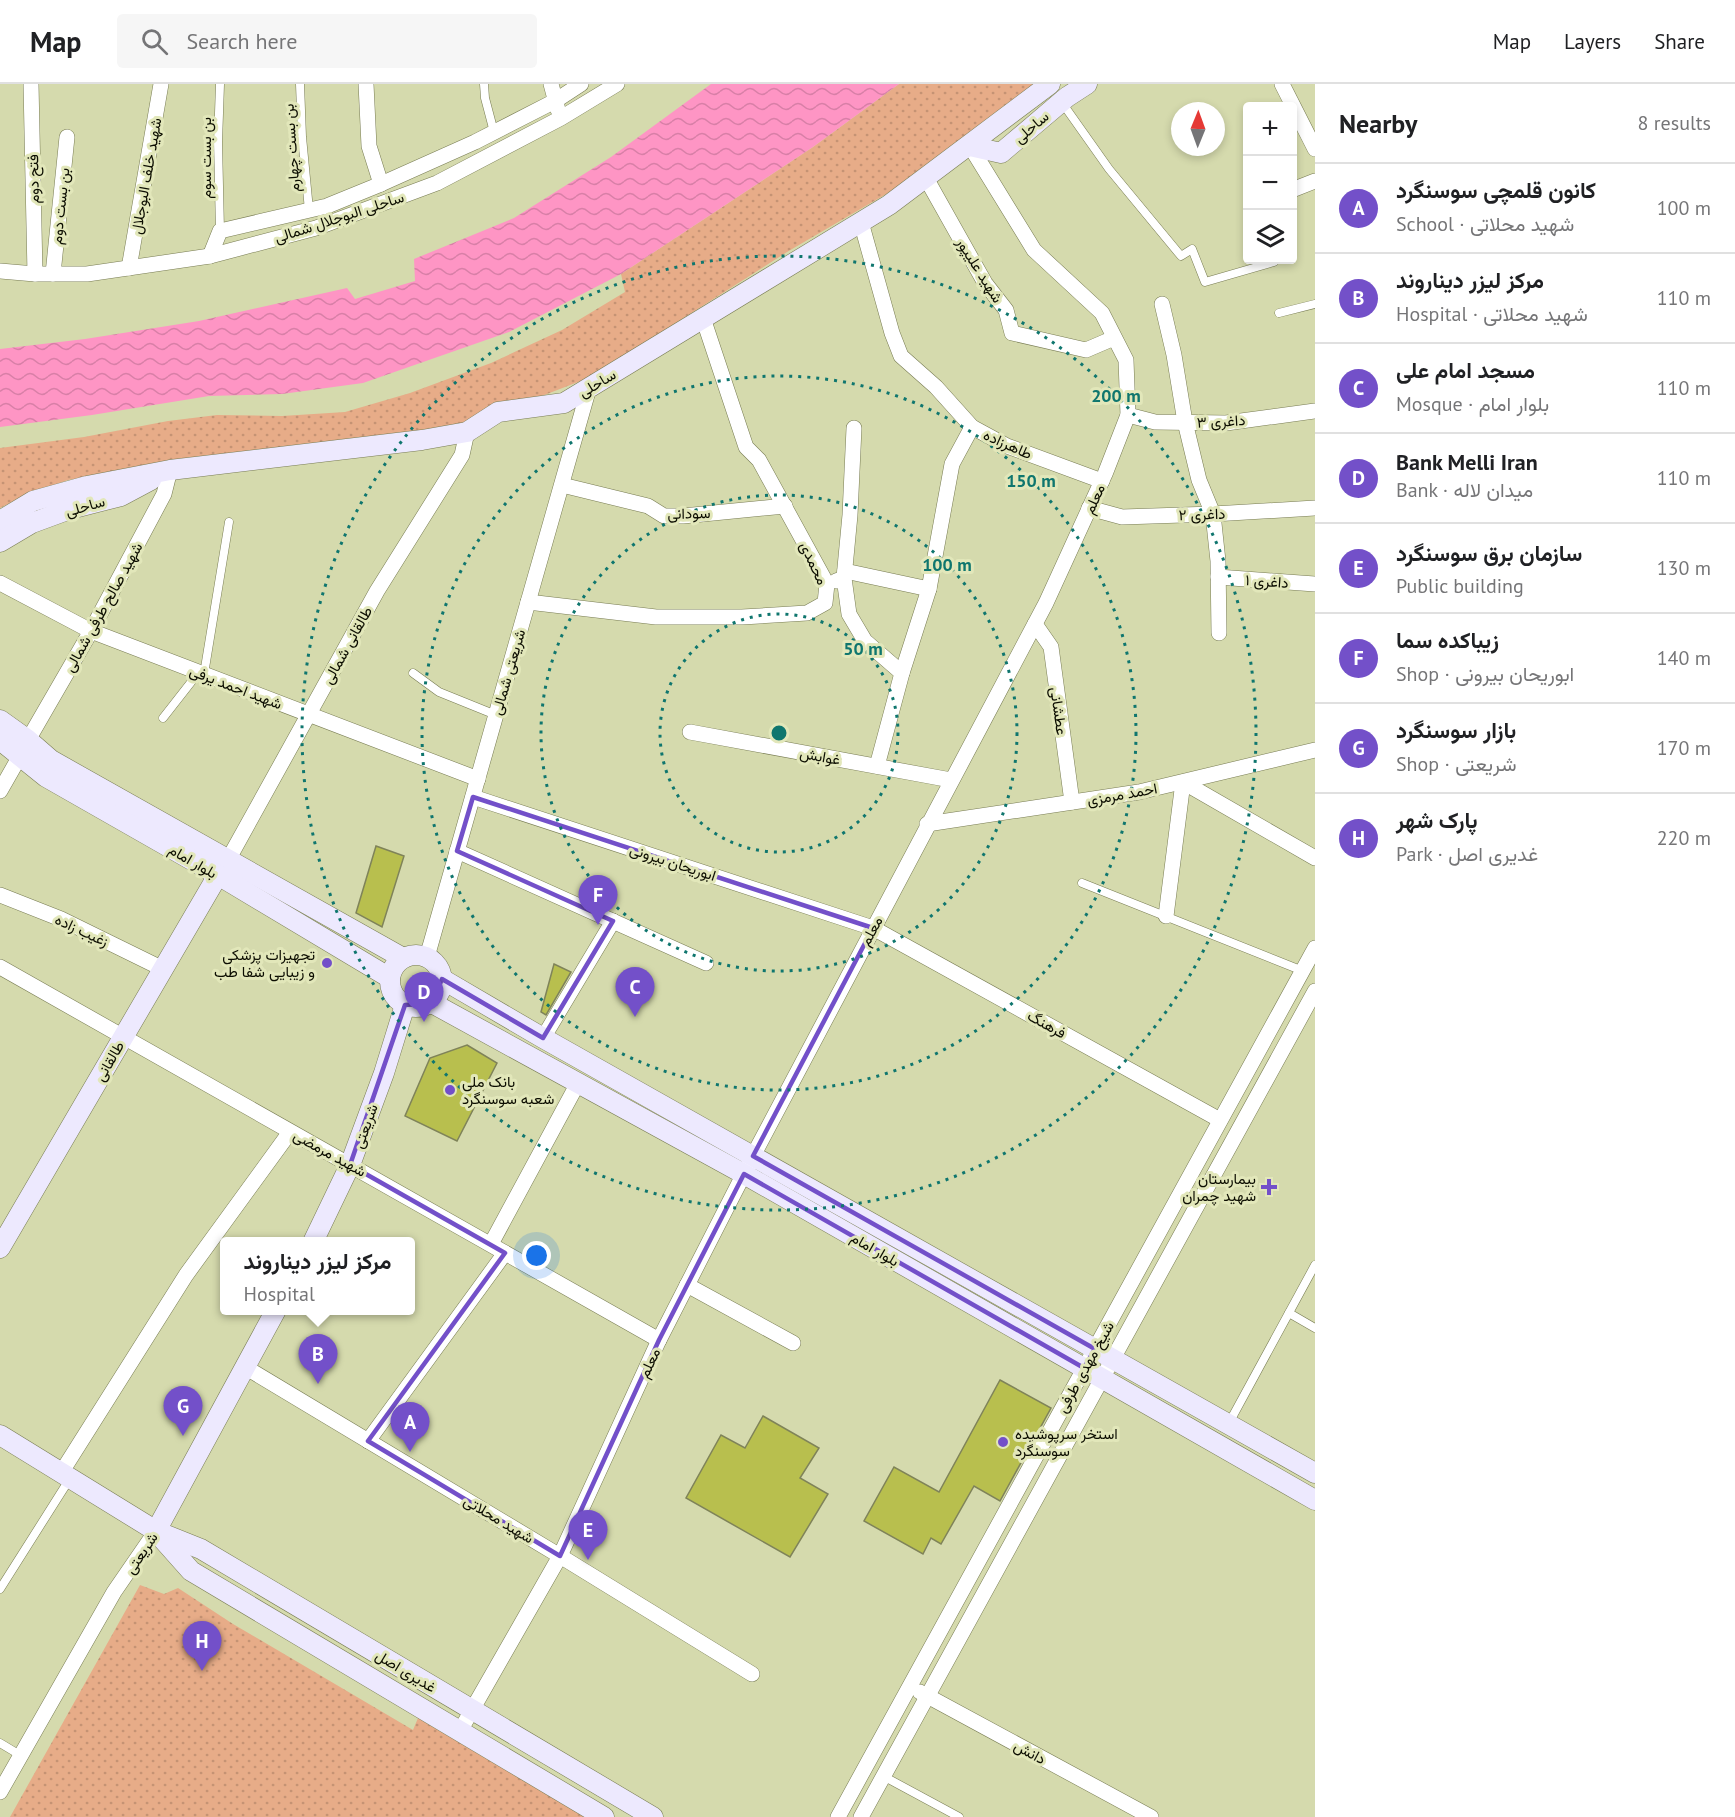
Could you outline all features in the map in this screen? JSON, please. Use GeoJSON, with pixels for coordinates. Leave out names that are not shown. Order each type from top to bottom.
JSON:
{"type":"FeatureCollection","features":[{"type":"Feature","properties":{"kind":"main road","name":"ساحلی"},"geometry":{"type":"LineString","coordinates":[[0,521],[33,501],[87,486],[170,470],[422,440],[467,432],[498,412],[564,403],[889,205],[1050,84]]}},
{"type":"Feature","properties":{"kind":"main road","name":"ساحلی"},"geometry":{"type":"LineString","coordinates":[[970,146],[1001,153],[1061,102],[1087,84]]}},
{"type":"Feature","properties":{"kind":"main road","name":"ساحلی"},"geometry":{"type":"LineString","coordinates":[[0,542],[32,523],[70,509],[121,496],[170,470]]}},
{"type":"Feature","properties":{"kind":"main road"},"geometry":{"type":"LineString","coordinates":[[0,720],[24,748]]}},
{"type":"Feature","properties":{"kind":"main road","name":"بلوار امام"},"geometry":{"type":"LineString","coordinates":[[0,740],[51,760],[223,867],[390,978]]}},
{"type":"Feature","properties":{"kind":"main road","name":"بلوار امام"},"geometry":{"type":"LineString","coordinates":[[24,748],[46,777],[403,958]]}},
{"type":"Feature","properties":{"kind":"main road","name":"طالقانی"},"geometry":{"type":"LineString","coordinates":[[0,1248],[223,867]]}},
{"type":"Feature","properties":{"kind":"main road"},"geometry":{"type":"LineString","coordinates":[[419,955],[427,957],[437,966],[442,979],[440,992],[432,1003],[419,1008],[405,1005],[393,994],[390,978],[392,970],[403,958],[419,955]]}},
{"type":"Feature","properties":{"kind":"main road","name":"بلوار امام"},"geometry":{"type":"LineString","coordinates":[[442,979],[1315,1473]]}},
{"type":"Feature","properties":{"kind":"main road","name":"بلوار امام"},"geometry":{"type":"LineString","coordinates":[[432,1003],[744,1174],[1315,1500]]}},
{"type":"Feature","properties":{"kind":"main road","name":"شریعتی"},"geometry":{"type":"LineString","coordinates":[[315,1237],[350,1165],[384,1073],[405,1005]]}},
{"type":"Feature","properties":{"kind":"main road","name":"شریعتی"},"geometry":{"type":"LineString","coordinates":[[156,1531],[274,1315]]}},
{"type":"Feature","properties":{"kind":"main road","name":"غدیری اصل"},"geometry":{"type":"LineString","coordinates":[[0,1435],[156,1531],[201,1549],[653,1817]]}},
{"type":"Feature","properties":{"kind":"main road","name":"غدیری اصل"},"geometry":{"type":"LineString","coordinates":[[156,1531],[191,1571],[604,1817]]}},
{"type":"Feature","properties":{"kind":"street","name":"فتح دوم"},"geometry":{"type":"LineString","coordinates":[[32,84],[35,274]]}},
{"type":"Feature","properties":{"kind":"street","name":"شهید خلف البوجلال"},"geometry":{"type":"LineString","coordinates":[[129,268],[161,84]]}},
{"type":"Feature","properties":{"kind":"street"},"geometry":{"type":"LineString","coordinates":[[366,84],[369,146],[381,184]]}},
{"type":"Feature","properties":{"kind":"street"},"geometry":{"type":"LineString","coordinates":[[551,84],[561,118]]}},
{"type":"Feature","properties":{"kind":"street","name":"ساحلی البوجلال شمالی"},"geometry":{"type":"LineString","coordinates":[[220,231],[327,206],[410,172],[494,132],[555,101],[581,84]]}},
{"type":"Feature","properties":{"kind":"street","name":"ساحلی البوجلال شمالی"},"geometry":{"type":"LineString","coordinates":[[0,271],[87,274],[210,256],[316,228],[437,183],[561,118],[617,84]]}},
{"type":"Feature","properties":{"kind":"street"},"geometry":{"type":"LineString","coordinates":[[1282,84],[1315,149]]}},
{"type":"Feature","properties":{"kind":"street","name":"بن بست دوم"},"geometry":{"type":"LineString","coordinates":[[53,274],[68,137]]}},
{"type":"Feature","properties":{"kind":"street","name":"معلم"},"geometry":{"type":"LineString","coordinates":[[460,1731],[560,1556],[659,1340],[687,1285],[927,824],[1035,624],[1102,481],[1128,415],[1126,360],[1102,313],[1034,250],[970,146]]}},
{"type":"Feature","properties":{"kind":"street","name":"شهید علیپور"},"geometry":{"type":"LineString","coordinates":[[926,178],[985,283],[1006,310],[1012,333],[1086,350],[1114,338]]}},
{"type":"Feature","properties":{"kind":"street"},"geometry":{"type":"LineString","coordinates":[[1297,188],[1315,181]]}},
{"type":"Feature","properties":{"kind":"street"},"geometry":{"type":"LineString","coordinates":[[861,222],[892,333],[901,356],[936,387],[972,427]]}},
{"type":"Feature","properties":{"kind":"street"},"geometry":{"type":"LineString","coordinates":[[210,256],[220,231]]}},
{"type":"Feature","properties":{"kind":"street"},"geometry":{"type":"LineString","coordinates":[[1162,304],[1174,355],[1185,423],[1199,480],[1213,514],[1218,561],[1219,633]]}},
{"type":"Feature","properties":{"kind":"street","name":"محمدی"},"geometry":{"type":"LineString","coordinates":[[528,602],[656,617],[742,617],[807,613],[825,603],[828,584],[759,460],[746,447],[703,318]]}},
{"type":"Feature","properties":{"kind":"street","name":"شریعتی شمالی"},"geometry":{"type":"LineString","coordinates":[[427,957],[590,388]]}},
{"type":"Feature","properties":{"kind":"street","name":"داغری ۳"},"geometry":{"type":"LineString","coordinates":[[1128,415],[1155,422],[1226,423],[1315,411]]}},
{"type":"Feature","properties":{"kind":"street","name":"طاهرزاده"},"geometry":{"type":"LineString","coordinates":[[878,766],[902,673],[928,589],[952,464],[972,427],[1007,446],[1102,481]]}},
{"type":"Feature","properties":{"kind":"street"},"geometry":{"type":"LineString","coordinates":[[854,428],[850,515],[844,575],[849,614],[865,641],[902,673]]}},
{"type":"Feature","properties":{"kind":"street","name":"طالقانی شمالی"},"geometry":{"type":"LineString","coordinates":[[223,867],[377,591],[462,455],[467,432]]}},
{"type":"Feature","properties":{"kind":"street","name":"شهید صالح طرفی شمالی"},"geometry":{"type":"LineString","coordinates":[[0,791],[4,773],[24,748],[91,631],[164,494],[170,470]]}},
{"type":"Feature","properties":{"kind":"street","name":"سودانی"},"geometry":{"type":"LineString","coordinates":[[561,485],[648,506],[664,516],[785,506]]}},
{"type":"Feature","properties":{"kind":"street","name":"داغری ۲"},"geometry":{"type":"LineString","coordinates":[[1089,508],[1122,516],[1315,508]]}},
{"type":"Feature","properties":{"kind":"street"},"geometry":{"type":"LineString","coordinates":[[828,584],[844,575],[928,589]]}},
{"type":"Feature","properties":{"kind":"street","name":"داغری ۱"},"geometry":{"type":"LineString","coordinates":[[1218,577],[1315,584]]}},
{"type":"Feature","properties":{"kind":"street","name":"شهید احمد یرفی"},"geometry":{"type":"LineString","coordinates":[[0,583],[91,631],[478,778]]}},
{"type":"Feature","properties":{"kind":"street","name":"عطشانی"},"geometry":{"type":"LineString","coordinates":[[1035,624],[1051,647],[1072,802]]}},
{"type":"Feature","properties":{"kind":"street","name":"غوابش"},"geometry":{"type":"LineString","coordinates":[[690,732],[951,780]]}},
{"type":"Feature","properties":{"kind":"street","name":"احمد مرمزی"},"geometry":{"type":"LineString","coordinates":[[927,824],[1139,792],[1315,750]]}},
{"type":"Feature","properties":{"kind":"street"},"geometry":{"type":"LineString","coordinates":[[1166,916],[1183,782],[1315,858]]}},
{"type":"Feature","properties":{"kind":"street","name":"ابوریحان بیرونی"},"geometry":{"type":"LineString","coordinates":[[472,797],[873,928]]}},
{"type":"Feature","properties":{"kind":"street"},"geometry":{"type":"LineString","coordinates":[[457,851],[706,963]]}},
{"type":"Feature","properties":{"kind":"street","name":"زغیب زاده"},"geometry":{"type":"LineString","coordinates":[[0,895],[61,919],[163,969]]}},
{"type":"Feature","properties":{"kind":"street"},"geometry":{"type":"LineString","coordinates":[[543,1038],[613,921]]}},
{"type":"Feature","properties":{"kind":"street","name":"فرهنگ"},"geometry":{"type":"LineString","coordinates":[[873,928],[1221,1120]]}},
{"type":"Feature","properties":{"kind":"street","name":"شیخ مهدی طرفی"},"geometry":{"type":"LineString","coordinates":[[838,1817],[1315,948]]}},
{"type":"Feature","properties":{"kind":"street","name":"شهید مرمضی"},"geometry":{"type":"LineString","coordinates":[[0,967],[659,1340]]}},
{"type":"Feature","properties":{"kind":"street","name":"شیخ مهدی طرفی"},"geometry":{"type":"LineString","coordinates":[[861,1817],[1315,991]]}},
{"type":"Feature","properties":{"kind":"street"},"geometry":{"type":"LineString","coordinates":[[491,1244],[578,1083]]}},
{"type":"Feature","properties":{"kind":"street"},"geometry":{"type":"LineString","coordinates":[[66,1476],[186,1275],[290,1132]]}},
{"type":"Feature","properties":{"kind":"street"},"geometry":{"type":"LineString","coordinates":[[368,1440],[505,1253]]}},
{"type":"Feature","properties":{"kind":"street"},"geometry":{"type":"LineString","coordinates":[[687,1285],[793,1343]]}},
{"type":"Feature","properties":{"kind":"street","name":"شهید محلاتی"},"geometry":{"type":"LineString","coordinates":[[245,1367],[752,1674]]}},
{"type":"Feature","properties":{"kind":"street","name":"شریعتی"},"geometry":{"type":"LineString","coordinates":[[0,1792],[114,1592],[156,1531]]}},
{"type":"Feature","properties":{"kind":"street"},"geometry":{"type":"LineString","coordinates":[[963,1589],[981,1599]]}},
{"type":"Feature","properties":{"kind":"street","name":"دانش"},"geometry":{"type":"LineString","coordinates":[[910,1687],[1151,1817]]}},
{"type":"Feature","properties":{"kind":"lane","name":"بن بست سوم"},"geometry":{"type":"LineString","coordinates":[[220,84],[218,142],[220,231]]}},
{"type":"Feature","properties":{"kind":"lane","name":"بن بست چهارم"},"geometry":{"type":"LineString","coordinates":[[300,84],[309,210]]}},
{"type":"Feature","properties":{"kind":"lane"},"geometry":{"type":"LineString","coordinates":[[484,84],[485,98],[494,132]]}},
{"type":"Feature","properties":{"kind":"lane"},"geometry":{"type":"LineString","coordinates":[[1061,102],[1109,169],[1180,256],[1192,249],[1205,282],[1267,264]]}},
{"type":"Feature","properties":{"kind":"lane"},"geometry":{"type":"LineString","coordinates":[[1279,313],[1315,304]]}},
{"type":"Feature","properties":{"kind":"lane"},"geometry":{"type":"LineString","coordinates":[[163,718],[202,673],[229,522]]}},
{"type":"Feature","properties":{"kind":"lane"},"geometry":{"type":"LineString","coordinates":[[413,673],[439,693],[496,715]]}},
{"type":"Feature","properties":{"kind":"lane"},"geometry":{"type":"LineString","coordinates":[[1082,883],[1302,971]]}},
{"type":"Feature","properties":{"kind":"lane"},"geometry":{"type":"LineString","coordinates":[[1228,1424],[1315,1265]]}},
{"type":"Feature","properties":{"kind":"lane"},"geometry":{"type":"LineString","coordinates":[[1289,1313],[1315,1328]]}},
{"type":"Feature","properties":{"kind":"lane"},"geometry":{"type":"LineString","coordinates":[[0,1589],[66,1476]]}},
{"type":"Feature","properties":{"kind":"lane"},"geometry":{"type":"LineString","coordinates":[[0,1743],[20,1755]]}},
{"type":"Feature","properties":{"kind":"lane"},"geometry":{"type":"LineString","coordinates":[[883,1776],[959,1817]]}},
{"type":"Feature","properties":{"kind":"highlighted area"},"geometry":{"type":"Polygon","coordinates":[[[473,797],[873,928],[753,1156],[1095,1349],[1084,1368],[744,1174],[659,1340],[560,1556],[368,1441],[505,1253],[350,1165],[405,1005],[432,1003],[442,979],[543,1038],[613,921],[457,851],[473,797]]]}},
{"type":"Feature","properties":{"kind":"shaded area"},"geometry":{"type":"Polygon","coordinates":[[[899,84],[1036,84],[893,190],[787,252],[591,377],[534,399],[475,417],[459,425],[433,431],[395,433],[338,443],[137,468],[68,480],[28,494],[0,508],[0,448],[217,415],[282,416],[345,412],[410,393],[491,363],[562,330],[625,292],[621,274],[813,147],[899,84]]]}},
{"type":"Feature","properties":{"kind":"shaded area"},"geometry":{"type":"Polygon","coordinates":[[[140,1585],[164,1594],[178,1588],[233,1624],[413,1730],[418,1718],[585,1817],[10,1817],[140,1585]]]}},
{"type":"Feature","properties":{"kind":"water"},"geometry":{"type":"Polygon","coordinates":[[[711,84],[899,84],[813,147],[621,274],[509,332],[363,383],[282,394],[209,396],[0,427],[0,349],[85,339],[199,321],[347,288],[355,299],[415,281],[414,259],[514,218],[611,157],[711,84]]]}},
{"type":"Feature","properties":{"kind":"building"},"geometry":{"type":"Polygon","coordinates":[[[376,846],[404,856],[382,927],[356,913],[376,846]]]}},
{"type":"Feature","properties":{"kind":"building"},"geometry":{"type":"Polygon","coordinates":[[[554,964],[571,972],[546,1015],[541,1012],[554,964]]]}},
{"type":"Feature","properties":{"kind":"building","name":"بانک ملی شعبه سوسنگرد"},"geometry":{"type":"Polygon","coordinates":[[[467,1045],[497,1063],[457,1141],[405,1116],[430,1058],[467,1045]]]}},
{"type":"Feature","properties":{"kind":"building"},"geometry":{"type":"Polygon","coordinates":[[[1000,1380],[1051,1408],[1000,1501],[974,1486],[941,1544],[931,1538],[923,1554],[864,1521],[894,1467],[939,1492],[1000,1380]]]}},
{"type":"Feature","properties":{"kind":"building"},"geometry":{"type":"Polygon","coordinates":[[[763,1416],[819,1448],[800,1478],[828,1494],[790,1557],[686,1498],[721,1435],[745,1448],[763,1416]]]}},
{"type":"Feature","properties":{"kind":"building"},"geometry":{"type":"Polygon","coordinates":[[[410,1420],[422,1428],[411,1443],[399,1434],[410,1420]]]}},
{"type":"Feature","properties":{"kind":"place","name":"زیباکده سما"},"geometry":{"type":"Point","coordinates":[598,925]}},
{"type":"Feature","properties":{"kind":"place","name":"تجهیزات پزشکی و زیبایی شفا طب"},"geometry":{"type":"Point","coordinates":[327,963]}},
{"type":"Feature","properties":{"kind":"place","name":"مسجد امام علی"},"geometry":{"type":"Point","coordinates":[635,1017]}},
{"type":"Feature","properties":{"kind":"place","name":"Bank Melli Iran"},"geometry":{"type":"Point","coordinates":[424,1022]}},
{"type":"Feature","properties":{"kind":"place","name":"بانک ملی شعبه سوسنگرد"},"geometry":{"type":"Point","coordinates":[450,1090]}},
{"type":"Feature","properties":{"kind":"place","name":"بیمارستان شهید چمران"},"geometry":{"type":"Point","coordinates":[1269,1187]}},
{"type":"Feature","properties":{"kind":"place","name":"مرکز لیزر دیناروند"},"geometry":{"type":"Point","coordinates":[318,1384]}},
{"type":"Feature","properties":{"kind":"place","name":"بازار سوسنگرد"},"geometry":{"type":"Point","coordinates":[183,1436]}},
{"type":"Feature","properties":{"kind":"place","name":"استخر سرپوشیده سوسنگرد"},"geometry":{"type":"Point","coordinates":[1003,1442]}},
{"type":"Feature","properties":{"kind":"place","name":"کانون قلمچی سوسنگرد"},"geometry":{"type":"Point","coordinates":[410,1452]}},
{"type":"Feature","properties":{"kind":"place","name":"سازمان برق سوسنگرد"},"geometry":{"type":"Point","coordinates":[588,1560]}},
{"type":"Feature","properties":{"kind":"place","name":"پارک شهر"},"geometry":{"type":"Point","coordinates":[202,1671]}}]}
